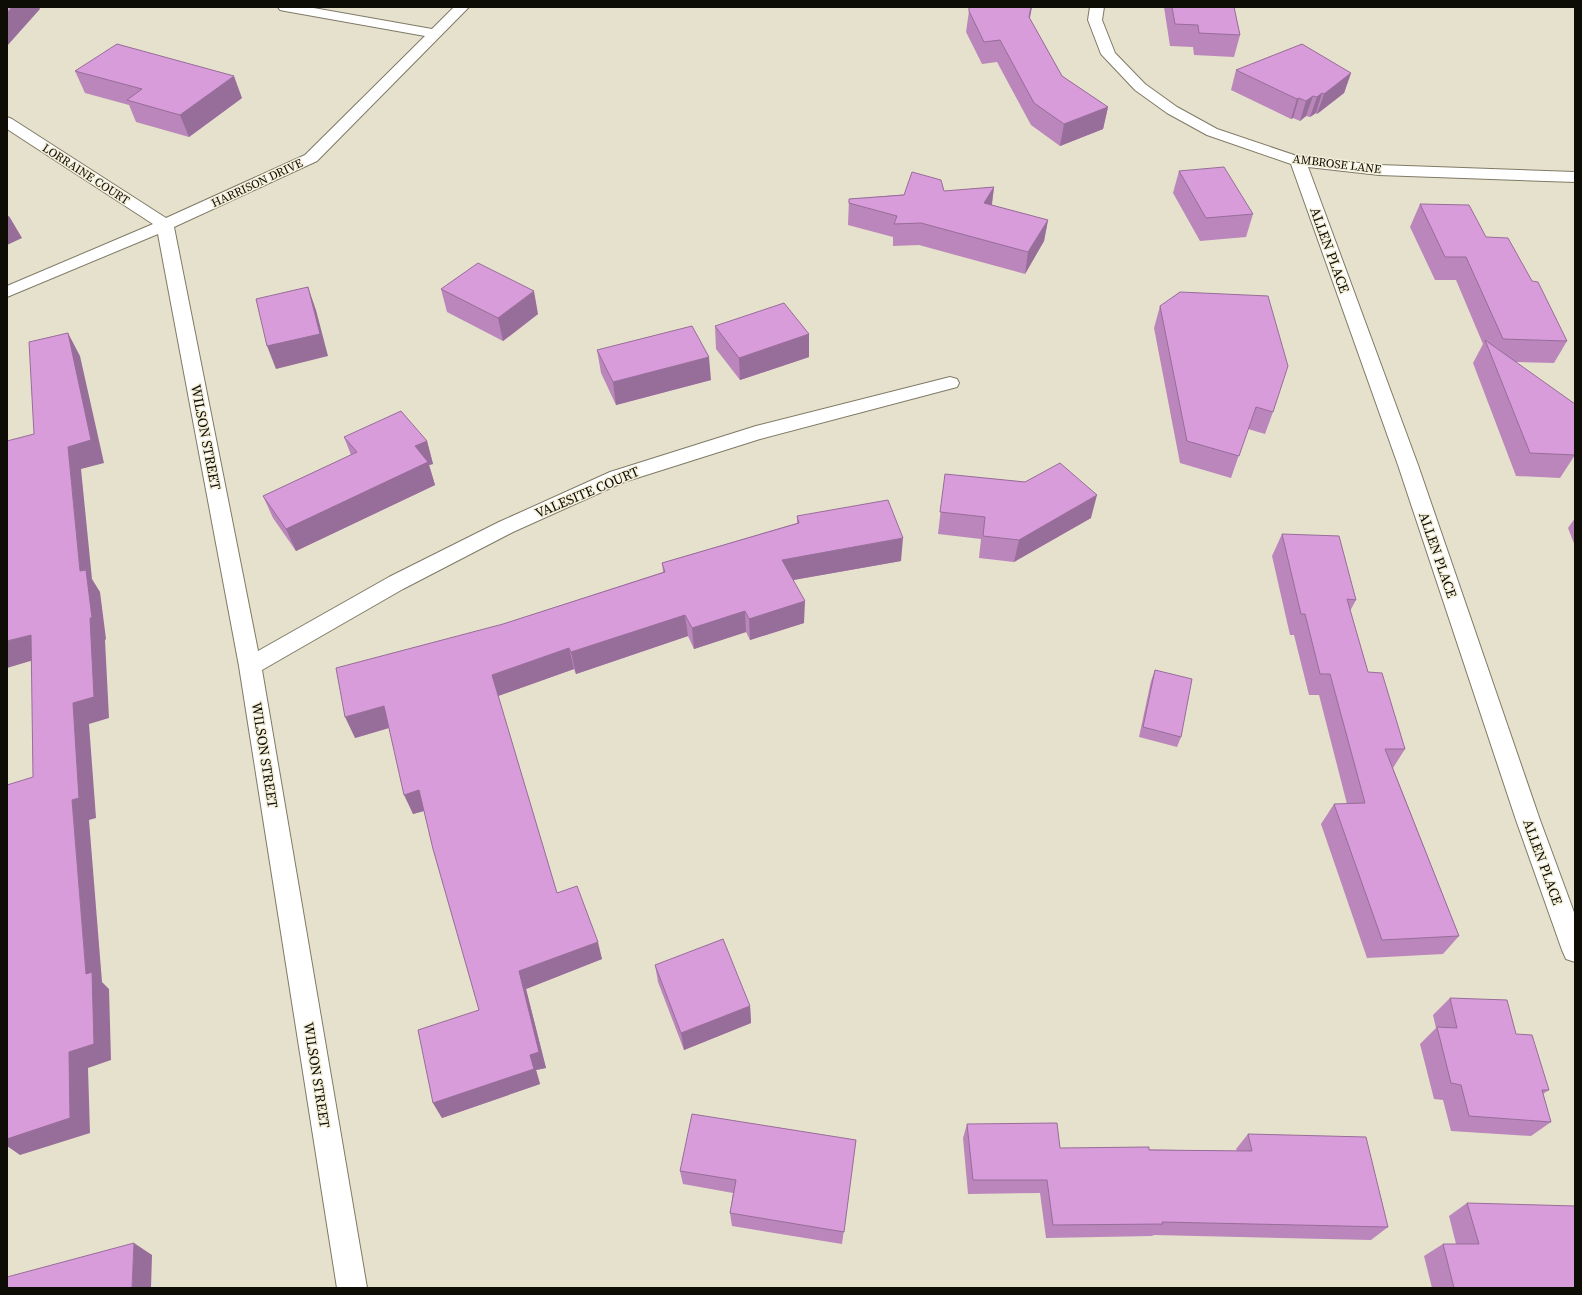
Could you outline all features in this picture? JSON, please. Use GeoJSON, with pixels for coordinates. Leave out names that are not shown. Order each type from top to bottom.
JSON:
{"type":"FeatureCollection","features":[{"type":"Feature","properties":{"kind":"street"},"geometry":{"type":"LineString","coordinates":[[285,7],[435,34]]}},
{"type":"Feature","properties":{"kind":"street","name":"HARRISON DRIVE"},"geometry":{"type":"LineString","coordinates":[[7,292],[165,225],[311,158],[462,7]]}},
{"type":"Feature","properties":{"kind":"street","name":"AMBROSE LANE"},"geometry":{"type":"LineString","coordinates":[[1097,7],[1095,20],[1108,54],[1140,87],[1172,110],[1212,132],[1298,161],[1379,170],[1575,177]]}},
{"type":"Feature","properties":{"kind":"street","name":"LORRAINE COURT"},"geometry":{"type":"LineString","coordinates":[[7,122],[165,225]]}},
{"type":"Feature","properties":{"kind":"street","name":"ALLEN PLACE"},"geometry":{"type":"LineString","coordinates":[[1298,161],[1408,465],[1528,820],[1575,950]]}},
{"type":"Feature","properties":{"kind":"street","name":"WILSON STREET"},"geometry":{"type":"LineString","coordinates":[[165,225],[250,666],[352,1288]]}},
{"type":"Feature","properties":{"kind":"street","name":"VALESITE COURT"},"geometry":{"type":"LineString","coordinates":[[250,666],[403,579],[506,527],[617,477],[756,433],[950,383]]}},
{"type":"Feature","properties":{"kind":"building"},"geometry":{"type":"Polygon","coordinates":[[[7,7],[12,7],[7,13],[7,7]]]}},
{"type":"Feature","properties":{"kind":"building"},"geometry":{"type":"Polygon","coordinates":[[[969,7],[1031,7],[1029,17],[1062,76],[1108,107],[1064,124],[1034,103],[1000,40],[984,42],[969,11],[969,7]]]}},
{"type":"Feature","properties":{"kind":"building"},"geometry":{"type":"Polygon","coordinates":[[[1172,7],[1234,7],[1240,35],[1199,33],[1198,25],[1175,24],[1172,7]]]}},
{"type":"Feature","properties":{"kind":"building"},"geometry":{"type":"Polygon","coordinates":[[[117,44],[234,76],[180,115],[127,100],[142,89],[75,71],[117,44]]]}},
{"type":"Feature","properties":{"kind":"building"},"geometry":{"type":"Polygon","coordinates":[[[1302,44],[1351,73],[1324,94],[1322,93],[1317,97],[1313,96],[1306,101],[1299,98],[1297,99],[1236,70],[1302,44]]]}},
{"type":"Feature","properties":{"kind":"building"},"geometry":{"type":"Polygon","coordinates":[[[1224,167],[1253,214],[1206,218],[1179,171],[1224,167]]]}},
{"type":"Feature","properties":{"kind":"building"},"geometry":{"type":"Polygon","coordinates":[[[912,172],[941,180],[944,191],[994,187],[984,203],[1048,220],[1028,252],[921,223],[894,224],[897,216],[849,203],[849,199],[904,195],[912,172]]]}},
{"type":"Feature","properties":{"kind":"building"},"geometry":{"type":"Polygon","coordinates":[[[1420,204],[1469,205],[1486,237],[1508,238],[1532,281],[1538,282],[1567,341],[1503,339],[1466,257],[1445,257],[1420,204]]]}},
{"type":"Feature","properties":{"kind":"building"},"geometry":{"type":"Polygon","coordinates":[[[478,263],[534,291],[498,318],[441,289],[478,263]]]}},
{"type":"Feature","properties":{"kind":"building"},"geometry":{"type":"Polygon","coordinates":[[[308,287],[320,334],[267,346],[256,299],[308,287]]]}},
{"type":"Feature","properties":{"kind":"building"},"geometry":{"type":"Polygon","coordinates":[[[1180,292],[1268,296],[1288,366],[1273,412],[1256,407],[1239,456],[1187,441],[1160,306],[1180,292]]]}},
{"type":"Feature","properties":{"kind":"building"},"geometry":{"type":"Polygon","coordinates":[[[784,303],[809,334],[739,358],[715,326],[784,303]]]}},
{"type":"Feature","properties":{"kind":"building"},"geometry":{"type":"Polygon","coordinates":[[[692,326],[709,357],[613,382],[597,350],[692,326]]]}},
{"type":"Feature","properties":{"kind":"building"},"geometry":{"type":"Polygon","coordinates":[[[68,333],[91,440],[68,447],[80,571],[86,570],[92,618],[90,618],[94,697],[73,703],[79,798],[72,800],[86,974],[92,972],[94,1044],[69,1052],[70,1118],[7,1139],[7,785],[33,777],[31,635],[7,641],[7,441],[34,434],[29,342],[68,333]]]}},
{"type":"Feature","properties":{"kind":"building"},"geometry":{"type":"Polygon","coordinates":[[[1485,340],[1575,404],[1575,455],[1530,453],[1485,340]]]}},
{"type":"Feature","properties":{"kind":"building"},"geometry":{"type":"Polygon","coordinates":[[[401,411],[427,441],[415,446],[428,462],[286,529],[263,496],[357,452],[344,437],[401,411]]]}},
{"type":"Feature","properties":{"kind":"building"},"geometry":{"type":"Polygon","coordinates":[[[1060,463],[1097,495],[1019,540],[983,536],[985,517],[940,512],[945,474],[1025,482],[1060,463]]]}},
{"type":"Feature","properties":{"kind":"building"},"geometry":{"type":"Polygon","coordinates":[[[888,500],[903,538],[782,560],[805,601],[749,619],[745,611],[692,628],[685,615],[571,652],[569,648],[492,675],[557,893],[577,886],[598,942],[519,971],[539,1052],[530,1055],[534,1069],[433,1103],[418,1030],[479,1010],[433,849],[419,790],[404,795],[384,706],[345,717],[336,668],[503,624],[665,572],[662,563],[799,523],[797,516],[888,500]]]}},
{"type":"Feature","properties":{"kind":"building"},"geometry":{"type":"Polygon","coordinates":[[[1282,534],[1339,536],[1356,600],[1347,599],[1368,672],[1382,673],[1405,749],[1385,749],[1459,936],[1382,940],[1334,804],[1365,803],[1330,674],[1320,674],[1305,614],[1301,614],[1282,534]]]}},
{"type":"Feature","properties":{"kind":"building"},"geometry":{"type":"Polygon","coordinates":[[[1155,670],[1192,679],[1181,737],[1143,727],[1155,670]]]}},
{"type":"Feature","properties":{"kind":"building"},"geometry":{"type":"Polygon","coordinates":[[[723,939],[750,1006],[681,1033],[655,965],[723,939]]]}},
{"type":"Feature","properties":{"kind":"building"},"geometry":{"type":"Polygon","coordinates":[[[1450,998],[1507,1000],[1516,1034],[1532,1035],[1549,1090],[1542,1090],[1551,1122],[1469,1116],[1461,1085],[1451,1083],[1437,1027],[1457,1028],[1450,998]]]}},
{"type":"Feature","properties":{"kind":"building"},"geometry":{"type":"Polygon","coordinates":[[[692,1114],[856,1140],[844,1232],[730,1213],[736,1180],[680,1171],[692,1114]]]}},
{"type":"Feature","properties":{"kind":"building"},"geometry":{"type":"Polygon","coordinates":[[[1057,1123],[1060,1148],[1149,1147],[1149,1150],[1252,1151],[1248,1134],[1366,1137],[1388,1227],[1162,1222],[1163,1224],[1053,1225],[1047,1180],[973,1180],[967,1124],[1057,1123]]]}},
{"type":"Feature","properties":{"kind":"building"},"geometry":{"type":"Polygon","coordinates":[[[1467,1203],[1575,1206],[1575,1288],[1454,1288],[1443,1244],[1479,1244],[1467,1203]]]}},
{"type":"Feature","properties":{"kind":"building"},"geometry":{"type":"Polygon","coordinates":[[[134,1243],[132,1288],[7,1288],[7,1277],[134,1243]]]}}]}
